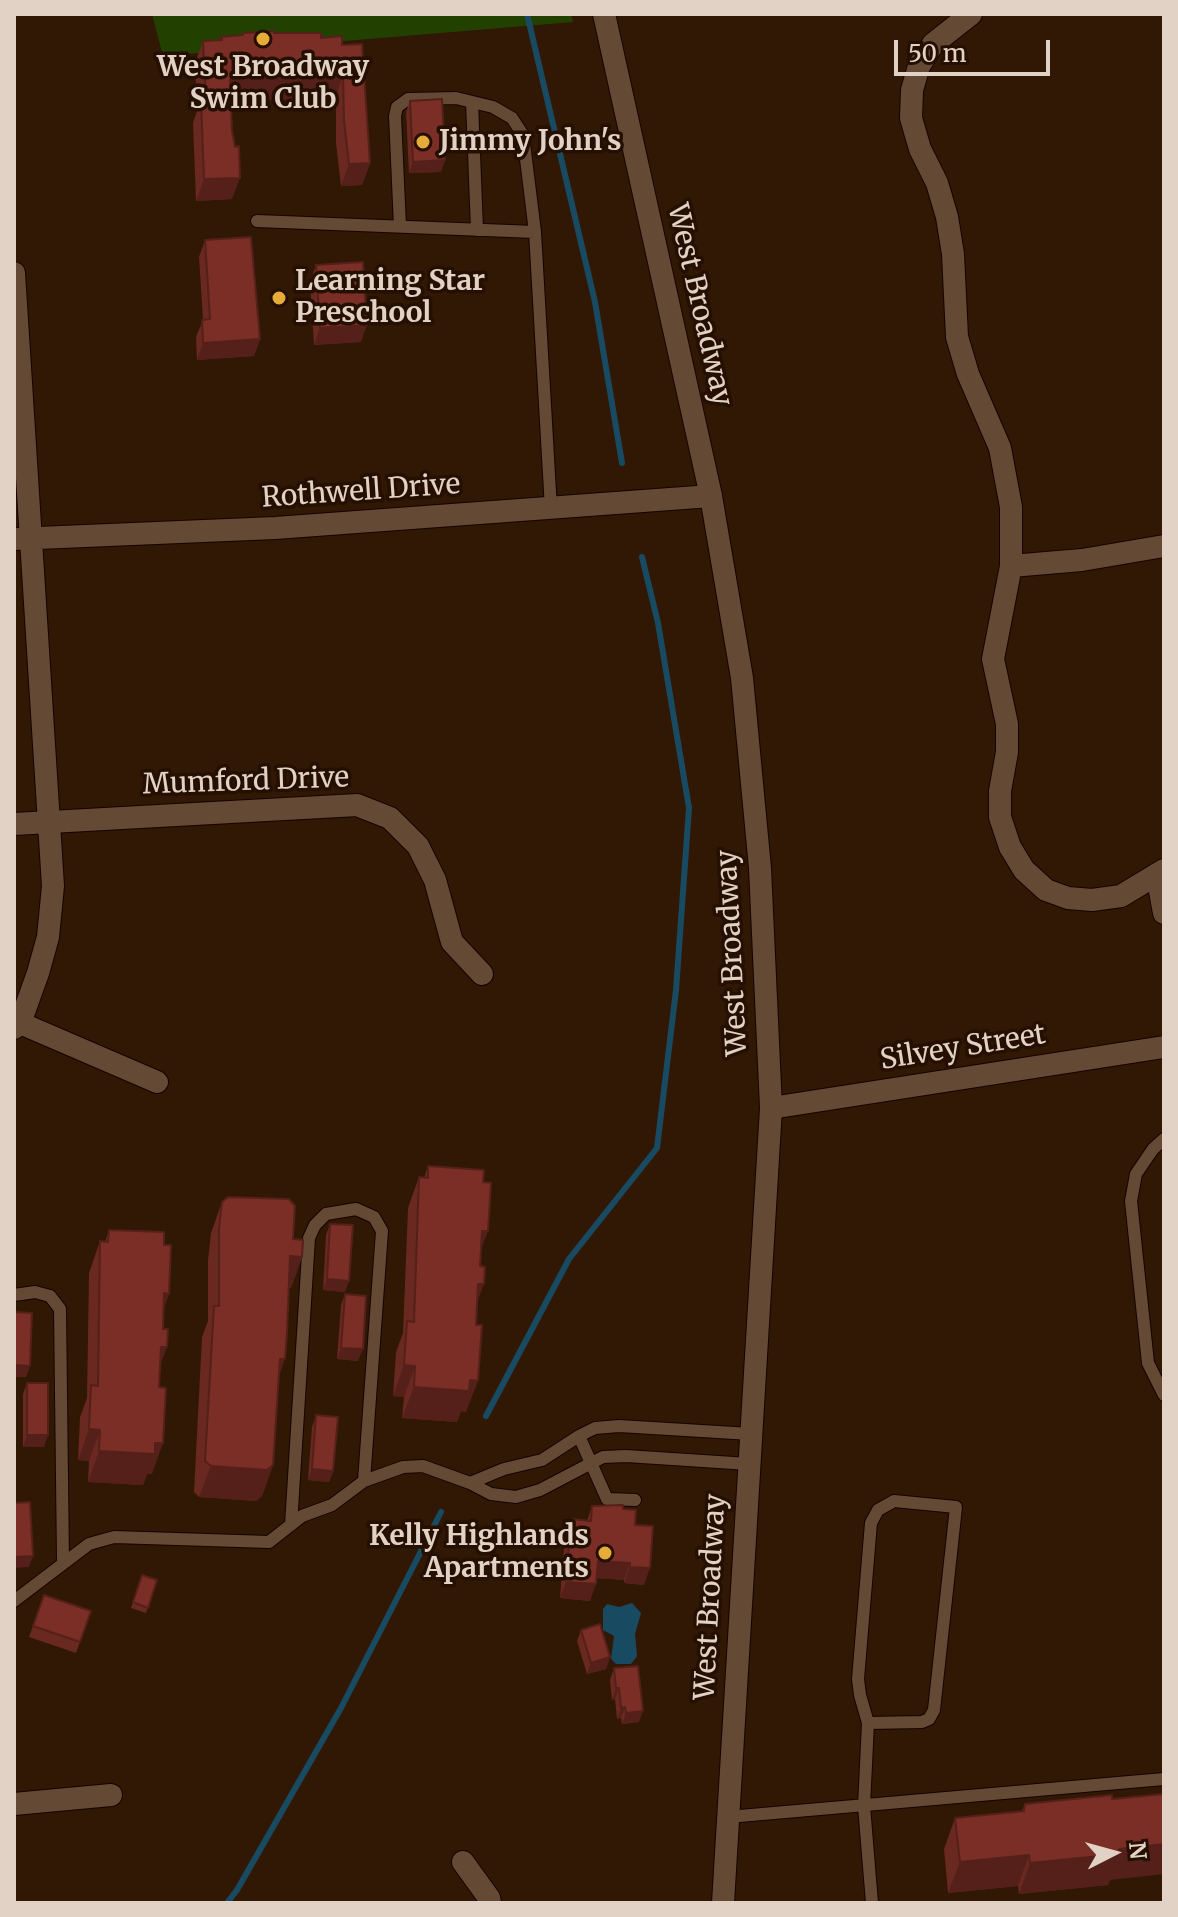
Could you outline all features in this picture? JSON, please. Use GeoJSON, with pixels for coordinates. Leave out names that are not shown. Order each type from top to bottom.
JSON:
{"type":"FeatureCollection","features":[{"type":"Feature","properties":{"kind":"street","name":"West Broadway"},"geometry":{"type":"LineString","coordinates":[[604,14],[711,496],[742,678],[760,868],[771,1108],[723,1903]]}},
{"type":"Feature","properties":{"kind":"street"},"geometry":{"type":"LineString","coordinates":[[971,14],[933,44],[919,66],[912,90],[911,118],[947,217],[953,254],[957,337],[968,374],[1000,448],[1011,507],[1011,566],[993,659],[1007,724],[1000,817],[1010,847],[1024,870],[1046,890],[1068,898],[1092,900],[1121,896],[1161,872],[1164,913]]}},
{"type":"Feature","properties":{"kind":"street"},"geometry":{"type":"LineString","coordinates":[[14,273],[23,539],[53,886],[48,937],[17,1026],[157,1082]]}},
{"type":"Feature","properties":{"kind":"street","name":"Rothwell Drive"},"geometry":{"type":"LineString","coordinates":[[23,539],[275,528],[711,496]]}},
{"type":"Feature","properties":{"kind":"street"},"geometry":{"type":"LineString","coordinates":[[1011,566],[1082,560],[1164,546]]}},
{"type":"Feature","properties":{"kind":"street","name":"Mumford Drive"},"geometry":{"type":"LineString","coordinates":[[14,824],[357,805],[390,818],[418,846],[435,880],[452,942],[482,974]]}},
{"type":"Feature","properties":{"kind":"street","name":"Silvey Street"},"geometry":{"type":"LineString","coordinates":[[771,1108],[1164,1047]]}},
{"type":"Feature","properties":{"kind":"street"},"geometry":{"type":"LineString","coordinates":[[14,1804],[111,1795]]}},
{"type":"Feature","properties":{"kind":"street"},"geometry":{"type":"LineString","coordinates":[[463,1862],[490,1903]]}},
{"type":"Feature","properties":{"kind":"lane"},"geometry":{"type":"LineString","coordinates":[[400,226],[397,107],[408,99],[456,98],[493,107],[512,118],[523,135],[535,232],[551,509]]}},
{"type":"Feature","properties":{"kind":"lane"},"geometry":{"type":"LineString","coordinates":[[472,102],[477,230]]}},
{"type":"Feature","properties":{"kind":"lane"},"geometry":{"type":"LineString","coordinates":[[257,221],[535,232]]}},
{"type":"Feature","properties":{"kind":"lane"},"geometry":{"type":"LineString","coordinates":[[1164,1139],[1136,1174],[1131,1201],[1148,1363],[1164,1395]]}},
{"type":"Feature","properties":{"kind":"lane"},"geometry":{"type":"LineString","coordinates":[[291,1525],[309,1238],[315,1225],[326,1214],[356,1209],[374,1217],[382,1231],[364,1481]]}},
{"type":"Feature","properties":{"kind":"lane"},"geometry":{"type":"LineString","coordinates":[[14,1295],[35,1292],[50,1296],[60,1309],[63,1562]]}},
{"type":"Feature","properties":{"kind":"lane"},"geometry":{"type":"LineString","coordinates":[[470,1483],[504,1469],[542,1460],[595,1428],[619,1426],[751,1434]]}},
{"type":"Feature","properties":{"kind":"lane"},"geometry":{"type":"LineString","coordinates":[[579,1436],[607,1499],[635,1500]]}},
{"type":"Feature","properties":{"kind":"lane"},"geometry":{"type":"LineString","coordinates":[[14,1601],[89,1544],[114,1537],[269,1542],[302,1516],[332,1505],[364,1481],[403,1467],[423,1466],[491,1494],[516,1497],[540,1490],[603,1457],[749,1464]]}},
{"type":"Feature","properties":{"kind":"lane"},"geometry":{"type":"LineString","coordinates":[[868,1723],[922,1722],[929,1719],[934,1710],[956,1507],[894,1501],[878,1510],[871,1523],[858,1679],[868,1723],[864,1806],[872,1903]]}},
{"type":"Feature","properties":{"kind":"lane"},"geometry":{"type":"LineString","coordinates":[[728,1817],[1164,1779]]}},
{"type":"Feature","properties":{"kind":"green space","name":"West Broadway Swim Club"},"geometry":{"type":"Polygon","coordinates":[[[152,14],[571,14],[573,22],[163,56],[152,14]]]}},
{"type":"Feature","properties":{"kind":"water"},"geometry":{"type":"Polygon","coordinates":[[[632,1603],[641,1613],[635,1634],[637,1656],[631,1664],[616,1664],[611,1659],[614,1636],[603,1630],[603,1609],[607,1604],[619,1607],[632,1603]]]}},
{"type":"Feature","properties":{"kind":"building"},"geometry":{"type":"Polygon","coordinates":[[[274,31],[321,33],[321,38],[342,36],[342,45],[362,44],[370,163],[349,164],[343,75],[230,80],[232,131],[235,147],[239,146],[240,178],[204,179],[201,101],[206,101],[203,41],[274,31]]]}},
{"type":"Feature","properties":{"kind":"building","name":"Jimmy John's"},"geometry":{"type":"Polygon","coordinates":[[[442,99],[445,160],[413,162],[410,101],[442,99]]]}},
{"type":"Feature","properties":{"kind":"building","name":"Learning Star Preschool"},"geometry":{"type":"Polygon","coordinates":[[[251,237],[260,339],[203,343],[202,320],[210,319],[205,240],[251,237]]]}},
{"type":"Feature","properties":{"kind":"building","name":"Learning Star Preschool"},"geometry":{"type":"Polygon","coordinates":[[[363,262],[367,325],[320,328],[316,265],[363,262]]]}},
{"type":"Feature","properties":{"kind":"building"},"geometry":{"type":"Polygon","coordinates":[[[428,1166],[484,1170],[483,1182],[491,1183],[488,1231],[482,1231],[480,1266],[485,1267],[484,1284],[478,1284],[476,1325],[482,1325],[478,1381],[470,1380],[469,1391],[414,1387],[415,1366],[404,1365],[407,1321],[414,1322],[419,1177],[428,1178],[428,1166]]]}},
{"type":"Feature","properties":{"kind":"building"},"geometry":{"type":"Polygon","coordinates":[[[228,1197],[289,1199],[295,1206],[293,1239],[303,1240],[302,1257],[290,1256],[285,1359],[280,1359],[273,1465],[267,1470],[211,1466],[205,1461],[214,1306],[219,1306],[219,1229],[222,1202],[228,1197]]]}},
{"type":"Feature","properties":{"kind":"building"},"geometry":{"type":"Polygon","coordinates":[[[330,1224],[353,1225],[349,1281],[327,1279],[330,1224]]]}},
{"type":"Feature","properties":{"kind":"building"},"geometry":{"type":"Polygon","coordinates":[[[109,1230],[164,1232],[164,1245],[171,1245],[169,1294],[164,1293],[163,1329],[168,1329],[167,1347],[161,1347],[159,1387],[166,1388],[163,1443],[155,1443],[155,1454],[99,1451],[100,1430],[89,1429],[91,1385],[98,1386],[100,1241],[108,1242],[109,1230]]]}},
{"type":"Feature","properties":{"kind":"building"},"geometry":{"type":"Polygon","coordinates":[[[345,1294],[366,1296],[363,1349],[341,1348],[345,1294]]]}},
{"type":"Feature","properties":{"kind":"building"},"geometry":{"type":"Polygon","coordinates":[[[14,1312],[32,1313],[30,1366],[14,1365],[14,1312]]]}},
{"type":"Feature","properties":{"kind":"building"},"geometry":{"type":"Polygon","coordinates":[[[27,1383],[48,1383],[48,1435],[27,1435],[27,1383]]]}},
{"type":"Feature","properties":{"kind":"building"},"geometry":{"type":"Polygon","coordinates":[[[316,1415],[338,1417],[333,1471],[312,1469],[316,1415]]]}},
{"type":"Feature","properties":{"kind":"building"},"geometry":{"type":"Polygon","coordinates":[[[30,1502],[33,1556],[14,1557],[14,1503],[30,1502]]]}},
{"type":"Feature","properties":{"kind":"building","name":"Kelly Highlands Apartments"},"geometry":{"type":"Polygon","coordinates":[[[623,1505],[623,1509],[636,1510],[635,1525],[653,1526],[650,1568],[598,1561],[596,1584],[566,1582],[571,1519],[591,1521],[592,1506],[623,1505]]]}},
{"type":"Feature","properties":{"kind":"building"},"geometry":{"type":"Polygon","coordinates":[[[142,1575],[157,1580],[148,1608],[133,1602],[142,1575]]]}},
{"type":"Feature","properties":{"kind":"building"},"geometry":{"type":"Polygon","coordinates":[[[44,1595],[91,1611],[80,1642],[33,1626],[44,1595]]]}},
{"type":"Feature","properties":{"kind":"building"},"geometry":{"type":"Polygon","coordinates":[[[600,1624],[610,1657],[591,1663],[581,1630],[600,1624]]]}},
{"type":"Feature","properties":{"kind":"building"},"geometry":{"type":"Polygon","coordinates":[[[638,1666],[643,1711],[626,1713],[625,1707],[621,1708],[614,1668],[638,1666]]]}},
{"type":"Feature","properties":{"kind":"building"},"geometry":{"type":"Polygon","coordinates":[[[1164,1794],[1164,1844],[1119,1849],[1120,1854],[1030,1863],[1029,1855],[960,1862],[955,1818],[1024,1811],[1025,1804],[1112,1795],[1112,1799],[1164,1794]]]}},
{"type":"Feature","properties":{"kind":"waterway"},"geometry":{"type":"LineString","coordinates":[[527,14],[595,302],[622,463]]}},
{"type":"Feature","properties":{"kind":"waterway"},"geometry":{"type":"LineString","coordinates":[[486,1416],[569,1259],[657,1148],[676,990],[689,808],[658,623],[642,557]]}},
{"type":"Feature","properties":{"kind":"waterway"},"geometry":{"type":"LineString","coordinates":[[227,1903],[341,1708],[441,1512]]}},
{"type":"Feature","properties":{"kind":"place","name":"West Broadway Swim Club"},"geometry":{"type":"Point","coordinates":[263,39]}},
{"type":"Feature","properties":{"kind":"place","name":"Jimmy John's"},"geometry":{"type":"Point","coordinates":[423,142]}},
{"type":"Feature","properties":{"kind":"place","name":"Learning Star Preschool"},"geometry":{"type":"Point","coordinates":[279,298]}},
{"type":"Feature","properties":{"kind":"place","name":"Kelly Highlands Apartments"},"geometry":{"type":"Point","coordinates":[605,1553]}}]}
